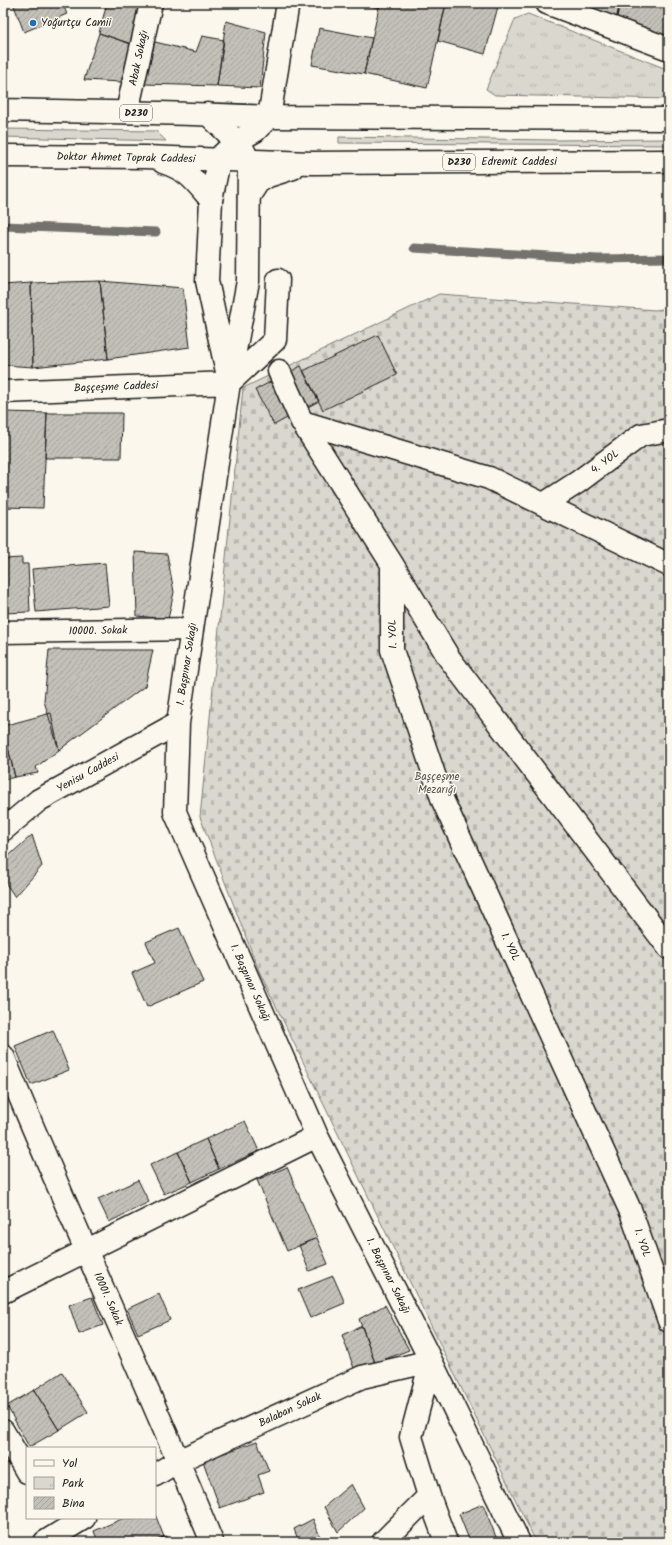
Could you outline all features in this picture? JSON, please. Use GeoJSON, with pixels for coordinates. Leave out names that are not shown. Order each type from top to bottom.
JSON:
{"type":"FeatureCollection","features":[{"type":"Feature","properties":{"kind":"main road","name":"Abak Sokağı"},"geometry":{"type":"LineString","coordinates":[[127,112],[151,3]]}},
{"type":"Feature","properties":{"kind":"main road"},"geometry":{"type":"LineString","coordinates":[[229,383],[207,281],[211,200],[219,161],[226,151],[237,141],[255,131],[269,117],[288,3]]}},
{"type":"Feature","properties":{"kind":"main road"},"geometry":{"type":"LineString","coordinates":[[547,3],[669,49]]}},
{"type":"Feature","properties":{"kind":"main road","name":"D230"},"geometry":{"type":"LineString","coordinates":[[3,110],[208,114],[269,117],[669,119]]}},
{"type":"Feature","properties":{"kind":"main road"},"geometry":{"type":"LineString","coordinates":[[208,114],[237,141],[245,152],[249,162]]}},
{"type":"Feature","properties":{"kind":"main road","name":"Doktor Ahmet Toprak Caddesi"},"geometry":{"type":"LineString","coordinates":[[3,156],[145,157],[249,162]]}},
{"type":"Feature","properties":{"kind":"main road"},"geometry":{"type":"LineString","coordinates":[[145,157],[179,168],[193,177],[211,200]]}},
{"type":"Feature","properties":{"kind":"main road","name":"Edremit Caddesi"},"geometry":{"type":"LineString","coordinates":[[249,162],[669,161]]}},
{"type":"Feature","properties":{"kind":"main road","name":"1. Başpınar Sokağı"},"geometry":{"type":"LineString","coordinates":[[249,162],[248,281],[229,383],[178,723],[175,812],[317,1136],[431,1361],[519,1542]]}},
{"type":"Feature","properties":{"kind":"main road"},"geometry":{"type":"LineString","coordinates":[[249,196],[258,182],[268,176],[312,163]]}},
{"type":"Feature","properties":{"kind":"main road"},"geometry":{"type":"LineString","coordinates":[[229,383],[275,340],[278,280]]}},
{"type":"Feature","properties":{"kind":"main road"},"geometry":{"type":"LineString","coordinates":[[279,371],[302,422],[392,564],[449,658],[669,948]]}},
{"type":"Feature","properties":{"kind":"main road","name":"Başçeşme Caddesi"},"geometry":{"type":"LineString","coordinates":[[3,392],[229,383]]}},
{"type":"Feature","properties":{"kind":"main road"},"geometry":{"type":"LineString","coordinates":[[302,422],[489,478],[669,565]]}},
{"type":"Feature","properties":{"kind":"main road","name":"4. YOL"},"geometry":{"type":"LineString","coordinates":[[544,504],[578,482],[641,435],[669,430]]}},
{"type":"Feature","properties":{"kind":"main road","name":"1. YOL"},"geometry":{"type":"LineString","coordinates":[[392,564],[392,650],[443,802],[631,1212],[669,1321]]}},
{"type":"Feature","properties":{"kind":"main road","name":"10000. Sokak"},"geometry":{"type":"LineString","coordinates":[[3,632],[192,629]]}},
{"type":"Feature","properties":{"kind":"main road","name":"Yenisu Caddesi"},"geometry":{"type":"LineString","coordinates":[[3,830],[39,800],[178,723]]}},
{"type":"Feature","properties":{"kind":"main road","name":"10001. Sokak"},"geometry":{"type":"LineString","coordinates":[[3,1056],[212,1542]]}},
{"type":"Feature","properties":{"kind":"main road"},"geometry":{"type":"LineString","coordinates":[[3,1292],[317,1136]]}},
{"type":"Feature","properties":{"kind":"main road"},"geometry":{"type":"LineString","coordinates":[[431,1361],[411,1437],[429,1496],[446,1542]]}},
{"type":"Feature","properties":{"kind":"main road","name":"Balaban Sokak"},"geometry":{"type":"LineString","coordinates":[[156,1474],[178,1461],[362,1377],[431,1361]]}},
{"type":"Feature","properties":{"kind":"main road"},"geometry":{"type":"LineString","coordinates":[[3,1431],[26,1470]]}},
{"type":"Feature","properties":{"kind":"main road"},"geometry":{"type":"LineString","coordinates":[[383,1542],[429,1496]]}},
{"type":"Feature","properties":{"kind":"main road"},"geometry":{"type":"LineString","coordinates":[[54,1530],[82,1519]]}},
{"type":"Feature","properties":{"kind":"green space"},"geometry":{"type":"Polygon","coordinates":[[[528,14],[669,70],[669,99],[495,95],[486,89],[515,19],[528,14]]]}},
{"type":"Feature","properties":{"kind":"green space"},"geometry":{"type":"Polygon","coordinates":[[[3,129],[156,131],[166,141],[3,137],[3,129]]]}},
{"type":"Feature","properties":{"kind":"green space"},"geometry":{"type":"Polygon","coordinates":[[[339,137],[556,140],[669,139],[669,145],[339,143],[339,137]]]}},
{"type":"Feature","properties":{"kind":"green space","name":"Başçeşme Mezarığı"},"geometry":{"type":"Polygon","coordinates":[[[439,294],[655,310],[669,308],[669,1542],[536,1542],[259,971],[200,817],[243,388],[439,294]]]}},
{"type":"Feature","properties":{"kind":"building","name":"Yoğurtçu Camii"},"geometry":{"type":"Polygon","coordinates":[[[13,3],[62,3],[67,14],[24,32],[13,3]]]}},
{"type":"Feature","properties":{"kind":"building"},"geometry":{"type":"Polygon","coordinates":[[[107,3],[141,3],[131,44],[99,33],[107,3]]]}},
{"type":"Feature","properties":{"kind":"building"},"geometry":{"type":"Polygon","coordinates":[[[353,3],[380,3],[379,8],[353,3]]]}},
{"type":"Feature","properties":{"kind":"building"},"geometry":{"type":"Polygon","coordinates":[[[380,3],[446,3],[427,88],[364,74],[380,3]]]}},
{"type":"Feature","properties":{"kind":"building"},"geometry":{"type":"Polygon","coordinates":[[[446,3],[499,3],[485,54],[438,41],[446,3]]]}},
{"type":"Feature","properties":{"kind":"building"},"geometry":{"type":"Polygon","coordinates":[[[575,3],[620,3],[617,17],[575,3]]]}},
{"type":"Feature","properties":{"kind":"building"},"geometry":{"type":"Polygon","coordinates":[[[620,3],[669,3],[669,41],[615,24],[620,3]]]}},
{"type":"Feature","properties":{"kind":"building"},"geometry":{"type":"Polygon","coordinates":[[[226,21],[266,32],[260,88],[217,86],[226,21]]]}},
{"type":"Feature","properties":{"kind":"building"},"geometry":{"type":"Polygon","coordinates":[[[319,28],[372,38],[364,74],[312,65],[319,28]]]}},
{"type":"Feature","properties":{"kind":"building"},"geometry":{"type":"Polygon","coordinates":[[[99,33],[131,44],[121,82],[84,80],[99,33]]]}},
{"type":"Feature","properties":{"kind":"building"},"geometry":{"type":"Polygon","coordinates":[[[202,36],[224,40],[217,86],[144,84],[155,42],[196,52],[202,36]]]}},
{"type":"Feature","properties":{"kind":"building"},"geometry":{"type":"Polygon","coordinates":[[[100,281],[183,288],[190,347],[108,359],[100,281]]]}},
{"type":"Feature","properties":{"kind":"building"},"geometry":{"type":"Polygon","coordinates":[[[100,281],[108,359],[33,367],[31,283],[100,281]]]}},
{"type":"Feature","properties":{"kind":"building"},"geometry":{"type":"Polygon","coordinates":[[[31,283],[33,367],[3,365],[3,285],[31,283]]]}},
{"type":"Feature","properties":{"kind":"building"},"geometry":{"type":"Polygon","coordinates":[[[378,335],[397,375],[323,410],[303,371],[378,335]]]}},
{"type":"Feature","properties":{"kind":"building"},"geometry":{"type":"Polygon","coordinates":[[[301,366],[319,401],[274,425],[255,390],[301,366]]]}},
{"type":"Feature","properties":{"kind":"building"},"geometry":{"type":"Polygon","coordinates":[[[3,412],[47,413],[43,508],[3,507],[3,412]]]}},
{"type":"Feature","properties":{"kind":"building"},"geometry":{"type":"Polygon","coordinates":[[[47,413],[122,413],[121,458],[45,458],[47,413]]]}},
{"type":"Feature","properties":{"kind":"building"},"geometry":{"type":"Polygon","coordinates":[[[135,552],[167,554],[174,592],[168,619],[137,616],[135,552]]]}},
{"type":"Feature","properties":{"kind":"building"},"geometry":{"type":"Polygon","coordinates":[[[22,558],[22,564],[28,564],[30,612],[3,613],[3,559],[22,558]]]}},
{"type":"Feature","properties":{"kind":"building"},"geometry":{"type":"Polygon","coordinates":[[[105,563],[109,606],[36,612],[32,569],[105,563]]]}},
{"type":"Feature","properties":{"kind":"building"},"geometry":{"type":"Polygon","coordinates":[[[49,650],[153,650],[145,686],[59,750],[44,701],[49,650]]]}},
{"type":"Feature","properties":{"kind":"building"},"geometry":{"type":"Polygon","coordinates":[[[51,713],[59,750],[36,767],[38,773],[15,777],[3,726],[51,713]]]}},
{"type":"Feature","properties":{"kind":"building"},"geometry":{"type":"Polygon","coordinates":[[[3,727],[15,777],[3,780],[3,727]]]}},
{"type":"Feature","properties":{"kind":"building"},"geometry":{"type":"Polygon","coordinates":[[[32,835],[42,866],[15,897],[3,879],[3,861],[32,835]]]}},
{"type":"Feature","properties":{"kind":"building"},"geometry":{"type":"Polygon","coordinates":[[[179,928],[203,982],[147,1007],[132,973],[155,963],[146,942],[179,928]]]}},
{"type":"Feature","properties":{"kind":"building"},"geometry":{"type":"Polygon","coordinates":[[[53,1030],[69,1070],[31,1085],[15,1046],[53,1030]]]}},
{"type":"Feature","properties":{"kind":"building"},"geometry":{"type":"Polygon","coordinates":[[[245,1121],[259,1151],[219,1169],[206,1139],[245,1121]]]}},
{"type":"Feature","properties":{"kind":"building"},"geometry":{"type":"Polygon","coordinates":[[[206,1139],[219,1169],[192,1182],[178,1152],[206,1139]]]}},
{"type":"Feature","properties":{"kind":"building"},"geometry":{"type":"Polygon","coordinates":[[[178,1152],[192,1182],[164,1194],[150,1165],[178,1152]]]}},
{"type":"Feature","properties":{"kind":"building"},"geometry":{"type":"Polygon","coordinates":[[[287,1167],[317,1238],[287,1251],[257,1180],[287,1167]]]}},
{"type":"Feature","properties":{"kind":"building"},"geometry":{"type":"Polygon","coordinates":[[[138,1180],[149,1202],[109,1222],[98,1199],[138,1180]]]}},
{"type":"Feature","properties":{"kind":"building"},"geometry":{"type":"Polygon","coordinates":[[[317,1238],[328,1264],[309,1271],[299,1245],[317,1238]]]}},
{"type":"Feature","properties":{"kind":"building"},"geometry":{"type":"Polygon","coordinates":[[[333,1276],[345,1303],[310,1318],[298,1290],[333,1276]]]}},
{"type":"Feature","properties":{"kind":"building"},"geometry":{"type":"Polygon","coordinates":[[[159,1294],[170,1320],[138,1334],[127,1309],[159,1294]]]}},
{"type":"Feature","properties":{"kind":"building"},"geometry":{"type":"Polygon","coordinates":[[[92,1297],[103,1325],[79,1334],[69,1305],[92,1297]]]}},
{"type":"Feature","properties":{"kind":"building"},"geometry":{"type":"Polygon","coordinates":[[[385,1305],[409,1350],[375,1363],[359,1319],[385,1305]]]}},
{"type":"Feature","properties":{"kind":"building"},"geometry":{"type":"Polygon","coordinates":[[[362,1326],[375,1363],[355,1371],[342,1335],[362,1326]]]}},
{"type":"Feature","properties":{"kind":"building"},"geometry":{"type":"Polygon","coordinates":[[[62,1372],[88,1412],[59,1430],[34,1390],[62,1372]]]}},
{"type":"Feature","properties":{"kind":"building"},"geometry":{"type":"Polygon","coordinates":[[[34,1390],[59,1430],[29,1447],[7,1406],[34,1390]]]}},
{"type":"Feature","properties":{"kind":"building"},"geometry":{"type":"Polygon","coordinates":[[[257,1441],[269,1471],[258,1475],[264,1492],[220,1508],[203,1461],[257,1441]]]}},
{"type":"Feature","properties":{"kind":"building"},"geometry":{"type":"Polygon","coordinates":[[[351,1484],[364,1508],[338,1532],[324,1507],[351,1484]]]}},
{"type":"Feature","properties":{"kind":"building"},"geometry":{"type":"Polygon","coordinates":[[[483,1504],[498,1542],[470,1542],[459,1514],[483,1504]]]}},
{"type":"Feature","properties":{"kind":"building"},"geometry":{"type":"Polygon","coordinates":[[[156,1517],[164,1537],[152,1542],[98,1542],[94,1531],[122,1519],[156,1519],[156,1517]]]}},
{"type":"Feature","properties":{"kind":"building"},"geometry":{"type":"Polygon","coordinates":[[[313,1519],[322,1542],[299,1542],[294,1529],[313,1519]]]}},
{"type":"Feature","properties":{"kind":"building"},"geometry":{"type":"Polygon","coordinates":[[[167,1536],[170,1542],[152,1542],[164,1537],[167,1536]]]}},
{"type":"Feature","properties":{"kind":"waterway"},"geometry":{"type":"LineString","coordinates":[[3,226],[156,232]]}},
{"type":"Feature","properties":{"kind":"waterway"},"geometry":{"type":"LineString","coordinates":[[414,248],[598,259],[669,258]]}},
{"type":"Feature","properties":{"kind":"place","name":"Yoğurtçu Camii"},"geometry":{"type":"Point","coordinates":[33,23]}}]}
